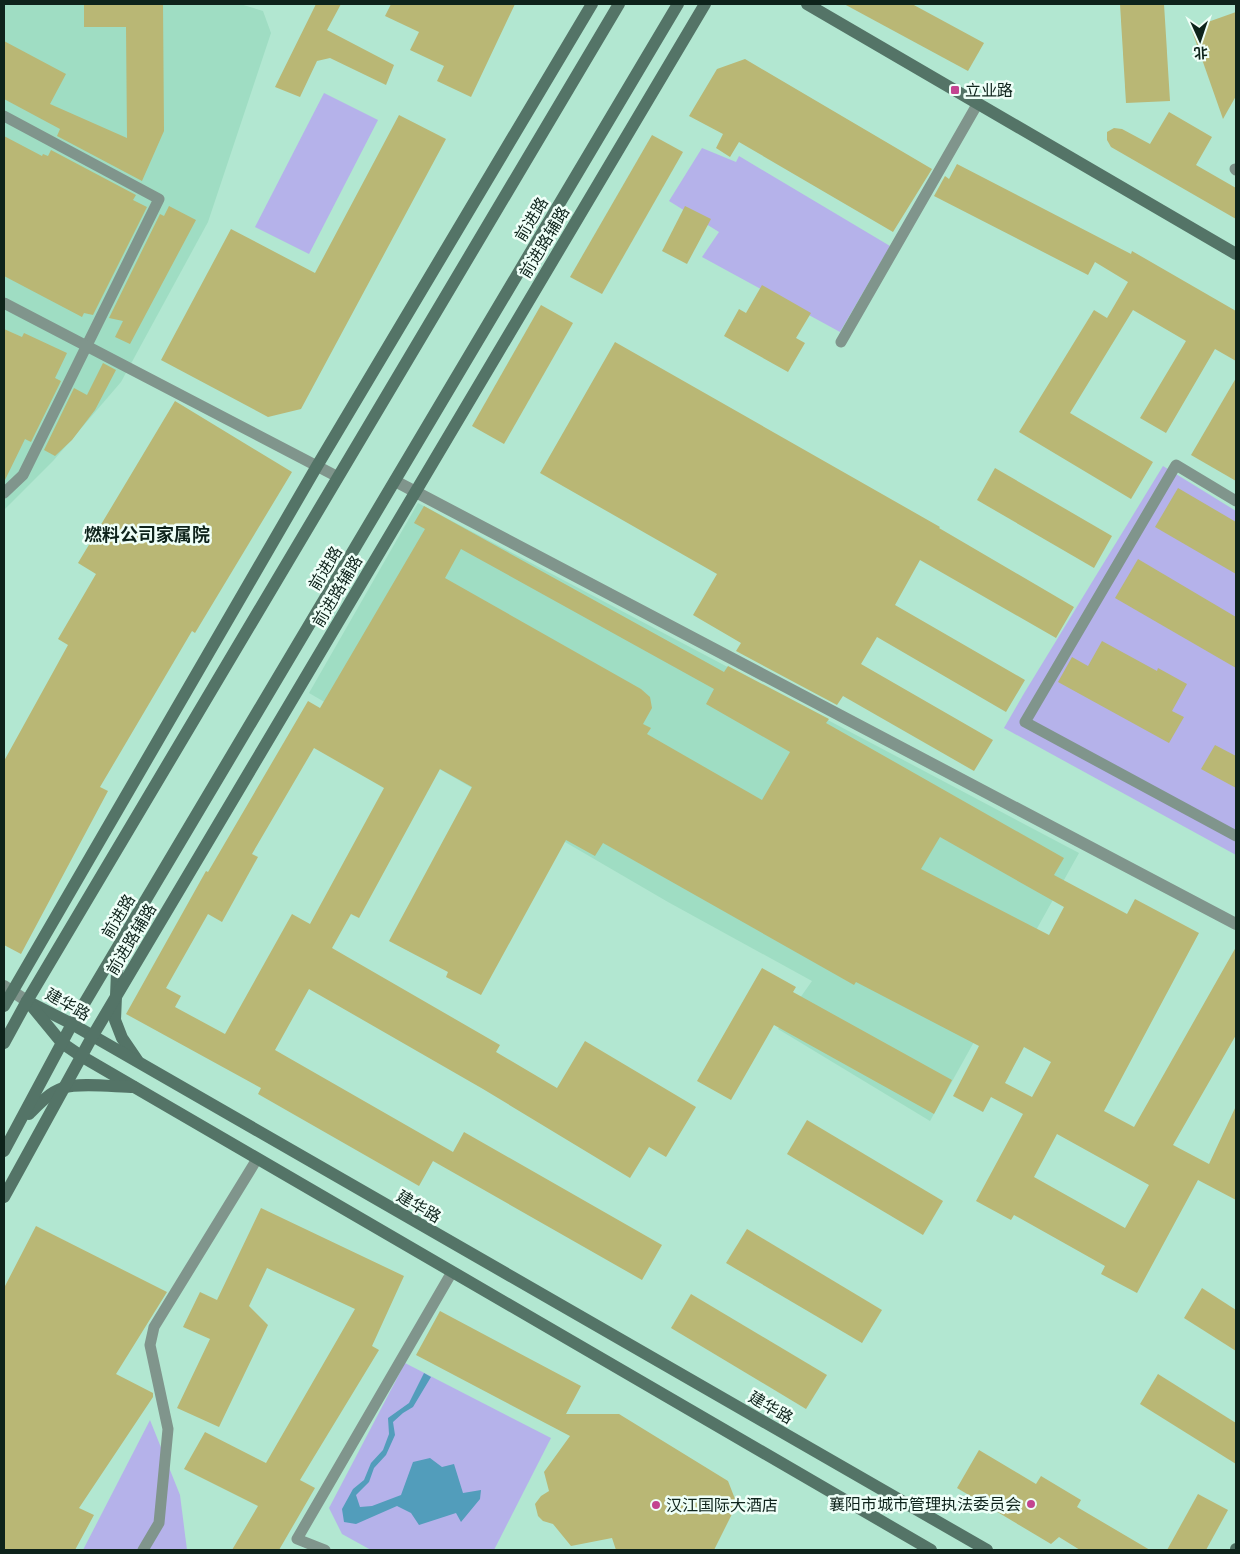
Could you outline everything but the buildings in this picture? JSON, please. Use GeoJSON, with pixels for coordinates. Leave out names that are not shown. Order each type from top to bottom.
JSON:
{"type":"FeatureCollection","features":[{"type":"Feature","properties":{"kind":"main road"},"geometry":{"type":"LineString","coordinates":[[4,1006],[8,988],[592,4]]}},
{"type":"Feature","properties":{"kind":"main road"},"geometry":{"type":"LineString","coordinates":[[4,1043],[27,1000],[619,4]]}},
{"type":"Feature","properties":{"kind":"main road","name":"前进路"},"geometry":{"type":"LineString","coordinates":[[4,1151],[72,1024],[678,4]]}},
{"type":"Feature","properties":{"kind":"main road","name":"前进路辅路"},"geometry":{"type":"LineString","coordinates":[[4,1197],[92,1036],[705,4]]}},
{"type":"Feature","properties":{"kind":"main road"},"geometry":{"type":"LineString","coordinates":[[807,4],[1236,254]]}},
{"type":"Feature","properties":{"kind":"main road"},"geometry":{"type":"LineString","coordinates":[[124,938],[117,972],[115,1020],[122,1038],[140,1064]]}},
{"type":"Feature","properties":{"kind":"main road","name":"建华路"},"geometry":{"type":"LineString","coordinates":[[27,1000],[72,1024],[979,1548]]}},
{"type":"Feature","properties":{"kind":"main road","name":"建华路"},"geometry":{"type":"LineString","coordinates":[[27,1000],[62,1043],[81,1056],[931,1550]]}},
{"type":"Feature","properties":{"kind":"main road"},"geometry":{"type":"LineString","coordinates":[[17,1127],[42,1100],[64,1087],[135,1087]]}},
{"type":"Feature","properties":{"kind":"street"},"geometry":{"type":"LineString","coordinates":[[395,481],[1236,924]]}},
{"type":"Feature","properties":{"kind":"street"},"geometry":{"type":"LineString","coordinates":[[8,988],[27,1000]]}},
{"type":"Feature","properties":{"kind":"lane"},"geometry":{"type":"LineString","coordinates":[[841,342],[978,103]]}},
{"type":"Feature","properties":{"kind":"lane"},"geometry":{"type":"LineString","coordinates":[[4,116],[159,199],[23,475],[4,493]]}},
{"type":"Feature","properties":{"kind":"lane"},"geometry":{"type":"LineString","coordinates":[[4,303],[338,477]]}},
{"type":"Feature","properties":{"kind":"lane"},"geometry":{"type":"LineString","coordinates":[[1236,501],[1176,465],[1025,722],[1236,836]]}},
{"type":"Feature","properties":{"kind":"lane"},"geometry":{"type":"LineString","coordinates":[[143,1550],[159,1523],[168,1429],[150,1345],[154,1327],[258,1159]]}},
{"type":"Feature","properties":{"kind":"lane"},"geometry":{"type":"LineString","coordinates":[[293,1550],[297,1539],[452,1272]]}},
{"type":"Feature","properties":{"kind":"lane"},"geometry":{"type":"LineString","coordinates":[[297,1539],[325,1550]]}},
{"type":"Feature","properties":{"kind":"shaded area"},"geometry":{"type":"Polygon","coordinates":[[[4,4],[240,4],[263,11],[271,33],[208,222],[121,382],[53,461],[4,510],[4,4]]]}},
{"type":"Feature","properties":{"kind":"shaded area"},"geometry":{"type":"Polygon","coordinates":[[[324,93],[378,120],[309,254],[255,227],[324,93]]]}},
{"type":"Feature","properties":{"kind":"shaded area"},"geometry":{"type":"Polygon","coordinates":[[[702,148],[736,162],[739,156],[890,246],[840,332],[702,257],[719,232],[669,201],[702,148]]]}},
{"type":"Feature","properties":{"kind":"shaded area"},"geometry":{"type":"Polygon","coordinates":[[[1163,466],[1236,511],[1236,855],[1004,728],[1163,466]]]}},
{"type":"Feature","properties":{"kind":"shaded area"},"geometry":{"type":"Polygon","coordinates":[[[418,503],[1079,853],[930,1121],[778,1029],[812,981],[668,902],[309,693],[418,503]]]}},
{"type":"Feature","properties":{"kind":"shaded area"},"geometry":{"type":"Polygon","coordinates":[[[405,1363],[551,1438],[494,1550],[371,1550],[342,1534],[329,1508],[405,1363]]]}},
{"type":"Feature","properties":{"kind":"shaded area"},"geometry":{"type":"Polygon","coordinates":[[[424,1373],[431,1377],[413,1407],[393,1422],[395,1435],[386,1455],[374,1468],[369,1482],[356,1495],[360,1507],[372,1506],[401,1495],[413,1462],[430,1458],[442,1467],[454,1464],[463,1493],[481,1490],[480,1499],[461,1522],[456,1513],[419,1525],[411,1513],[397,1506],[356,1524],[344,1522],[342,1509],[353,1489],[364,1480],[371,1463],[383,1450],[389,1434],[388,1418],[409,1403],[424,1373]]]}},
{"type":"Feature","properties":{"kind":"shaded area"},"geometry":{"type":"Polygon","coordinates":[[[150,1420],[180,1495],[187,1550],[83,1550],[150,1420]]]}},
{"type":"Feature","properties":{"kind":"place","name":"立业路"},"geometry":{"type":"Point","coordinates":[955,90]}},
{"type":"Feature","properties":{"kind":"place","name":"襄阳市城市管理执法委员会"},"geometry":{"type":"Point","coordinates":[1031,1504]}},
{"type":"Feature","properties":{"kind":"place","name":"汉江国际大酒店"},"geometry":{"type":"Point","coordinates":[656,1505]}},
{"type":"Feature","properties":{"kind":"district","name":"燃料公司家属院"},"geometry":{"type":"Point","coordinates":[147,535]}}]}
